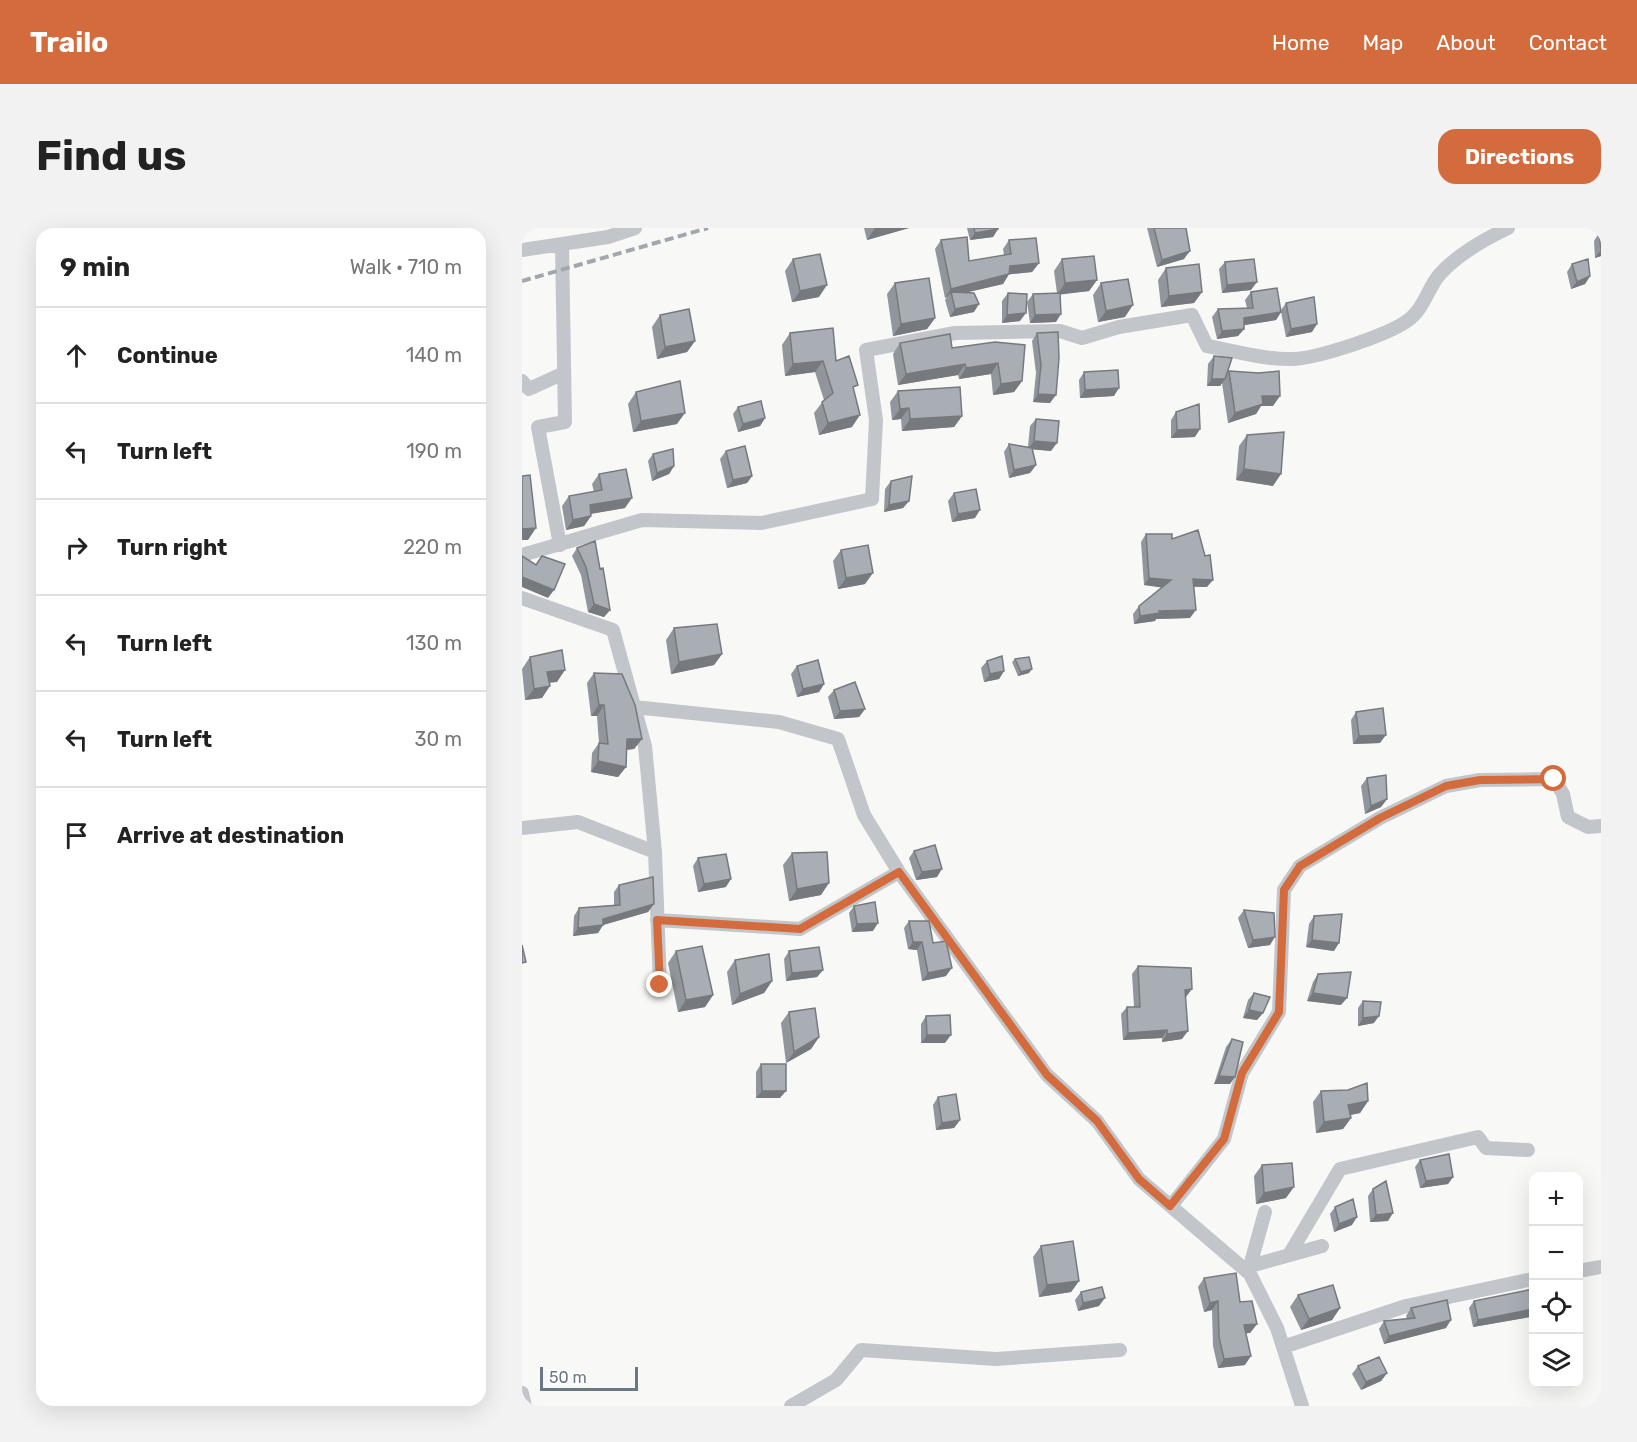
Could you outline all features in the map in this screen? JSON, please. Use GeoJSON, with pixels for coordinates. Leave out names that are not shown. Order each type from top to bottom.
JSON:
{"type":"FeatureCollection","features":[{"type":"Feature","properties":{"kind":"street"},"geometry":{"type":"LineString","coordinates":[[522,250],[608,237],[635,228]]}},
{"type":"Feature","properties":{"kind":"street"},"geometry":{"type":"LineString","coordinates":[[522,555],[642,520],[762,523],[872,499],[876,420],[866,350],[955,333],[1060,332],[1082,338],[1119,327],[1192,315],[1207,346],[1294,359],[1336,349],[1384,333],[1413,317],[1440,274],[1484,239],[1509,228]]}},
{"type":"Feature","properties":{"kind":"street"},"geometry":{"type":"LineString","coordinates":[[560,545],[538,427],[565,422],[562,244]]}},
{"type":"Feature","properties":{"kind":"street"},"geometry":{"type":"LineString","coordinates":[[522,381],[529,390],[564,374]]}},
{"type":"Feature","properties":{"kind":"street"},"geometry":{"type":"LineString","coordinates":[[522,598],[613,630],[645,746],[655,852],[660,985]]}},
{"type":"Feature","properties":{"kind":"street"},"geometry":{"type":"LineString","coordinates":[[634,707],[779,722],[838,739],[864,815],[899,872],[1047,1075],[1097,1121],[1139,1179],[1247,1267],[1278,1328],[1302,1406]]}},
{"type":"Feature","properties":{"kind":"street"},"geometry":{"type":"LineString","coordinates":[[1170,1206],[1224,1139],[1242,1073],[1279,1012],[1284,890],[1300,866],[1380,818],[1446,786],[1480,780],[1554,779],[1563,794],[1568,817],[1588,827],[1601,826]]}},
{"type":"Feature","properties":{"kind":"street"},"geometry":{"type":"LineString","coordinates":[[522,828],[578,822],[655,852]]}},
{"type":"Feature","properties":{"kind":"street"},"geometry":{"type":"LineString","coordinates":[[657,920],[800,929],[899,872]]}},
{"type":"Feature","properties":{"kind":"street"},"geometry":{"type":"LineString","coordinates":[[1289,1255],[1340,1169],[1478,1137],[1486,1148],[1528,1150]]}},
{"type":"Feature","properties":{"kind":"street"},"geometry":{"type":"LineString","coordinates":[[1247,1267],[1264,1212]]}},
{"type":"Feature","properties":{"kind":"street"},"geometry":{"type":"LineString","coordinates":[[1247,1267],[1322,1246]]}},
{"type":"Feature","properties":{"kind":"street"},"geometry":{"type":"LineString","coordinates":[[1583,1271],[1601,1268]]}},
{"type":"Feature","properties":{"kind":"street"},"geometry":{"type":"LineString","coordinates":[[1283,1347],[1406,1306],[1529,1281]]}},
{"type":"Feature","properties":{"kind":"street"},"geometry":{"type":"LineString","coordinates":[[791,1406],[836,1380],[861,1350],[996,1359],[1120,1350]]}},
{"type":"Feature","properties":{"kind":"street"},"geometry":{"type":"LineString","coordinates":[[522,1393],[525,1406]]}},
{"type":"Feature","properties":{"kind":"building"},"geometry":{"type":"Polygon","coordinates":[[[974,228],[998,228],[998,229],[975,233],[974,228]]]}},
{"type":"Feature","properties":{"kind":"building"},"geometry":{"type":"Polygon","coordinates":[[[1154,228],[1186,228],[1190,251],[1162,260],[1154,228]]]}},
{"type":"Feature","properties":{"kind":"building"},"geometry":{"type":"Polygon","coordinates":[[[967,237],[969,261],[1011,254],[1009,240],[1036,238],[1039,263],[1010,266],[1009,274],[951,289],[941,240],[967,237]]]}},
{"type":"Feature","properties":{"kind":"building"},"geometry":{"type":"Polygon","coordinates":[[[820,254],[827,285],[800,291],[793,259],[820,254]]]}},
{"type":"Feature","properties":{"kind":"building"},"geometry":{"type":"Polygon","coordinates":[[[1094,256],[1097,280],[1065,283],[1062,259],[1094,256]]]}},
{"type":"Feature","properties":{"kind":"building"},"geometry":{"type":"Polygon","coordinates":[[[1254,259],[1257,282],[1227,285],[1225,262],[1254,259]]]}},
{"type":"Feature","properties":{"kind":"building"},"geometry":{"type":"Polygon","coordinates":[[[1588,259],[1590,276],[1577,282],[1572,264],[1588,259]]]}},
{"type":"Feature","properties":{"kind":"building"},"geometry":{"type":"Polygon","coordinates":[[[1199,264],[1202,292],[1169,296],[1166,268],[1199,264]]]}},
{"type":"Feature","properties":{"kind":"building"},"geometry":{"type":"Polygon","coordinates":[[[929,278],[935,318],[901,324],[895,283],[929,278]]]}},
{"type":"Feature","properties":{"kind":"building"},"geometry":{"type":"Polygon","coordinates":[[[1128,279],[1133,305],[1106,311],[1101,283],[1128,279]]]}},
{"type":"Feature","properties":{"kind":"building"},"geometry":{"type":"Polygon","coordinates":[[[1277,288],[1281,312],[1244,318],[1244,329],[1222,331],[1218,309],[1253,308],[1251,292],[1277,288]]]}},
{"type":"Feature","properties":{"kind":"building"},"geometry":{"type":"Polygon","coordinates":[[[951,292],[974,293],[979,304],[955,309],[951,292]]]}},
{"type":"Feature","properties":{"kind":"building"},"geometry":{"type":"Polygon","coordinates":[[[1008,293],[1027,294],[1026,313],[1007,315],[1008,293]]]}},
{"type":"Feature","properties":{"kind":"building"},"geometry":{"type":"Polygon","coordinates":[[[1060,293],[1061,314],[1035,315],[1033,294],[1060,293]]]}},
{"type":"Feature","properties":{"kind":"building"},"geometry":{"type":"Polygon","coordinates":[[[1314,297],[1317,324],[1291,329],[1286,303],[1314,297]]]}},
{"type":"Feature","properties":{"kind":"building"},"geometry":{"type":"Polygon","coordinates":[[[689,309],[695,341],[665,347],[660,315],[689,309]]]}},
{"type":"Feature","properties":{"kind":"building"},"geometry":{"type":"Polygon","coordinates":[[[833,328],[836,361],[849,356],[858,385],[853,387],[860,415],[828,423],[822,402],[833,393],[823,361],[793,364],[790,333],[833,328]]]}},
{"type":"Feature","properties":{"kind":"building"},"geometry":{"type":"Polygon","coordinates":[[[1058,332],[1059,358],[1056,395],[1038,394],[1041,365],[1037,333],[1058,332]]]}},
{"type":"Feature","properties":{"kind":"building"},"geometry":{"type":"Polygon","coordinates":[[[950,334],[952,348],[995,342],[1025,345],[1022,381],[1001,384],[998,363],[966,368],[965,364],[906,374],[900,343],[950,334]]]}},
{"type":"Feature","properties":{"kind":"building"},"geometry":{"type":"Polygon","coordinates":[[[1214,356],[1232,358],[1225,379],[1212,379],[1214,356]]]}},
{"type":"Feature","properties":{"kind":"building"},"geometry":{"type":"Polygon","coordinates":[[[1118,370],[1119,388],[1085,390],[1084,372],[1118,370]]]}},
{"type":"Feature","properties":{"kind":"building"},"geometry":{"type":"Polygon","coordinates":[[[1229,371],[1259,373],[1279,371],[1280,396],[1262,396],[1263,404],[1235,413],[1229,371]]]}},
{"type":"Feature","properties":{"kind":"building"},"geometry":{"type":"Polygon","coordinates":[[[680,381],[685,413],[641,421],[636,392],[680,381]]]}},
{"type":"Feature","properties":{"kind":"building"},"geometry":{"type":"Polygon","coordinates":[[[960,387],[962,416],[910,419],[909,408],[900,409],[898,391],[960,387]]]}},
{"type":"Feature","properties":{"kind":"building"},"geometry":{"type":"Polygon","coordinates":[[[761,401],[765,418],[743,424],[738,407],[761,401]]]}},
{"type":"Feature","properties":{"kind":"building"},"geometry":{"type":"Polygon","coordinates":[[[1199,404],[1200,429],[1177,430],[1176,412],[1199,404]]]}},
{"type":"Feature","properties":{"kind":"building"},"geometry":{"type":"Polygon","coordinates":[[[1036,419],[1059,421],[1057,443],[1034,441],[1036,419]]]}},
{"type":"Feature","properties":{"kind":"building"},"geometry":{"type":"Polygon","coordinates":[[[1284,432],[1281,474],[1244,469],[1247,435],[1284,432]]]}},
{"type":"Feature","properties":{"kind":"building"},"geometry":{"type":"Polygon","coordinates":[[[1009,444],[1032,448],[1036,465],[1014,470],[1009,444]]]}},
{"type":"Feature","properties":{"kind":"building"},"geometry":{"type":"Polygon","coordinates":[[[745,446],[752,476],[733,480],[726,451],[745,446]]]}},
{"type":"Feature","properties":{"kind":"building"},"geometry":{"type":"Polygon","coordinates":[[[673,449],[674,466],[657,473],[653,454],[673,449]]]}},
{"type":"Feature","properties":{"kind":"building"},"geometry":{"type":"Polygon","coordinates":[[[626,469],[632,498],[590,505],[591,516],[573,520],[569,496],[602,490],[599,474],[626,469]]]}},
{"type":"Feature","properties":{"kind":"building"},"geometry":{"type":"Polygon","coordinates":[[[530,475],[536,528],[522,529],[522,476],[530,475]]]}},
{"type":"Feature","properties":{"kind":"building"},"geometry":{"type":"Polygon","coordinates":[[[912,476],[909,501],[889,505],[891,481],[912,476]]]}},
{"type":"Feature","properties":{"kind":"building"},"geometry":{"type":"Polygon","coordinates":[[[976,489],[980,510],[958,514],[954,493],[976,489]]]}},
{"type":"Feature","properties":{"kind":"building"},"geometry":{"type":"Polygon","coordinates":[[[1198,530],[1205,556],[1210,555],[1213,580],[1193,579],[1196,610],[1159,611],[1160,613],[1140,616],[1139,606],[1171,580],[1149,578],[1146,534],[1172,534],[1172,539],[1198,530]]]}},
{"type":"Feature","properties":{"kind":"building"},"geometry":{"type":"Polygon","coordinates":[[[595,541],[600,569],[603,568],[610,610],[594,604],[586,567],[577,548],[595,541]]]}},
{"type":"Feature","properties":{"kind":"building"},"geometry":{"type":"Polygon","coordinates":[[[868,545],[873,573],[846,578],[841,550],[868,545]]]}},
{"type":"Feature","properties":{"kind":"building"},"geometry":{"type":"Polygon","coordinates":[[[522,556],[536,565],[542,556],[565,564],[554,590],[522,577],[522,556]]]}},
{"type":"Feature","properties":{"kind":"building"},"geometry":{"type":"Polygon","coordinates":[[[717,624],[722,654],[679,662],[674,628],[717,624]]]}},
{"type":"Feature","properties":{"kind":"building"},"geometry":{"type":"Polygon","coordinates":[[[562,650],[565,670],[547,672],[550,686],[534,689],[530,657],[562,650]]]}},
{"type":"Feature","properties":{"kind":"building"},"geometry":{"type":"Polygon","coordinates":[[[1002,656],[1004,671],[990,674],[987,661],[1002,656]]]}},
{"type":"Feature","properties":{"kind":"building"},"geometry":{"type":"Polygon","coordinates":[[[1029,657],[1032,669],[1021,672],[1015,659],[1029,657]]]}},
{"type":"Feature","properties":{"kind":"building"},"geometry":{"type":"Polygon","coordinates":[[[818,660],[824,684],[803,689],[797,666],[818,660]]]}},
{"type":"Feature","properties":{"kind":"building"},"geometry":{"type":"Polygon","coordinates":[[[594,673],[622,674],[635,705],[642,739],[627,739],[626,767],[598,761],[599,743],[608,744],[604,705],[599,705],[594,673]]]}},
{"type":"Feature","properties":{"kind":"building"},"geometry":{"type":"Polygon","coordinates":[[[855,682],[865,709],[840,711],[834,690],[855,682]]]}},
{"type":"Feature","properties":{"kind":"building"},"geometry":{"type":"Polygon","coordinates":[[[1383,708],[1386,735],[1359,736],[1356,712],[1383,708]]]}},
{"type":"Feature","properties":{"kind":"building"},"geometry":{"type":"Polygon","coordinates":[[[1386,775],[1387,799],[1371,806],[1367,778],[1386,775]]]}},
{"type":"Feature","properties":{"kind":"building"},"geometry":{"type":"Polygon","coordinates":[[[935,845],[942,869],[922,872],[914,851],[935,845]]]}},
{"type":"Feature","properties":{"kind":"building"},"geometry":{"type":"Polygon","coordinates":[[[827,852],[829,883],[797,889],[792,853],[827,852]]]}},
{"type":"Feature","properties":{"kind":"building"},"geometry":{"type":"Polygon","coordinates":[[[726,854],[731,879],[704,884],[698,858],[726,854]]]}},
{"type":"Feature","properties":{"kind":"building"},"geometry":{"type":"Polygon","coordinates":[[[653,877],[654,904],[603,919],[603,925],[578,928],[579,908],[620,905],[619,885],[653,877]]]}},
{"type":"Feature","properties":{"kind":"building"},"geometry":{"type":"Polygon","coordinates":[[[875,902],[878,923],[857,924],[854,906],[875,902]]]}},
{"type":"Feature","properties":{"kind":"building"},"geometry":{"type":"Polygon","coordinates":[[[1244,910],[1274,913],[1275,937],[1253,940],[1244,910]]]}},
{"type":"Feature","properties":{"kind":"building"},"geometry":{"type":"Polygon","coordinates":[[[1342,914],[1339,943],[1312,940],[1314,916],[1342,914]]]}},
{"type":"Feature","properties":{"kind":"building"},"geometry":{"type":"Polygon","coordinates":[[[909,921],[929,921],[933,943],[946,941],[952,968],[928,973],[922,942],[913,942],[909,921]]]}},
{"type":"Feature","properties":{"kind":"building"},"geometry":{"type":"Polygon","coordinates":[[[522,945],[526,962],[522,963],[522,945]]]}},
{"type":"Feature","properties":{"kind":"building"},"geometry":{"type":"Polygon","coordinates":[[[702,946],[713,995],[686,1000],[676,951],[702,946]]]}},
{"type":"Feature","properties":{"kind":"building"},"geometry":{"type":"Polygon","coordinates":[[[819,947],[823,970],[792,973],[789,951],[819,947]]]}},
{"type":"Feature","properties":{"kind":"building"},"geometry":{"type":"Polygon","coordinates":[[[769,954],[772,981],[740,994],[735,960],[769,954]]]}},
{"type":"Feature","properties":{"kind":"building"},"geometry":{"type":"Polygon","coordinates":[[[1138,966],[1191,968],[1192,989],[1185,990],[1188,1031],[1167,1034],[1167,1030],[1128,1033],[1127,1007],[1140,1007],[1138,966]]]}},
{"type":"Feature","properties":{"kind":"building"},"geometry":{"type":"Polygon","coordinates":[[[1351,972],[1347,998],[1313,993],[1318,974],[1351,972]]]}},
{"type":"Feature","properties":{"kind":"building"},"geometry":{"type":"Polygon","coordinates":[[[1254,993],[1270,997],[1263,1013],[1249,1010],[1254,993]]]}},
{"type":"Feature","properties":{"kind":"building"},"geometry":{"type":"Polygon","coordinates":[[[1363,1001],[1381,1002],[1379,1016],[1363,1018],[1363,1001]]]}},
{"type":"Feature","properties":{"kind":"building"},"geometry":{"type":"Polygon","coordinates":[[[815,1008],[819,1037],[794,1052],[789,1012],[815,1008]]]}},
{"type":"Feature","properties":{"kind":"building"},"geometry":{"type":"Polygon","coordinates":[[[950,1015],[951,1035],[927,1035],[926,1016],[950,1015]]]}},
{"type":"Feature","properties":{"kind":"building"},"geometry":{"type":"Polygon","coordinates":[[[1232,1039],[1243,1042],[1235,1077],[1219,1076],[1232,1039]]]}},
{"type":"Feature","properties":{"kind":"building"},"geometry":{"type":"Polygon","coordinates":[[[761,1064],[786,1064],[786,1091],[762,1091],[761,1064]]]}},
{"type":"Feature","properties":{"kind":"building"},"geometry":{"type":"Polygon","coordinates":[[[1367,1083],[1368,1101],[1348,1105],[1351,1118],[1324,1122],[1321,1091],[1348,1090],[1367,1083]]]}},
{"type":"Feature","properties":{"kind":"building"},"geometry":{"type":"Polygon","coordinates":[[[956,1094],[960,1120],[942,1123],[938,1097],[956,1094]]]}},
{"type":"Feature","properties":{"kind":"building"},"geometry":{"type":"Polygon","coordinates":[[[1449,1154],[1453,1177],[1426,1181],[1420,1160],[1449,1154]]]}},
{"type":"Feature","properties":{"kind":"building"},"geometry":{"type":"Polygon","coordinates":[[[1292,1163],[1294,1187],[1264,1193],[1262,1165],[1292,1163]]]}},
{"type":"Feature","properties":{"kind":"building"},"geometry":{"type":"Polygon","coordinates":[[[1386,1181],[1393,1213],[1376,1215],[1373,1189],[1386,1181]]]}},
{"type":"Feature","properties":{"kind":"building"},"geometry":{"type":"Polygon","coordinates":[[[1353,1199],[1357,1217],[1339,1224],[1335,1207],[1353,1199]]]}},
{"type":"Feature","properties":{"kind":"building"},"geometry":{"type":"Polygon","coordinates":[[[1073,1241],[1079,1281],[1047,1285],[1041,1246],[1073,1241]]]}},
{"type":"Feature","properties":{"kind":"building"},"geometry":{"type":"Polygon","coordinates":[[[1236,1273],[1240,1302],[1252,1301],[1257,1324],[1244,1325],[1251,1356],[1224,1359],[1219,1337],[1218,1301],[1210,1303],[1204,1278],[1236,1273]]]}},
{"type":"Feature","properties":{"kind":"building"},"geometry":{"type":"Polygon","coordinates":[[[1333,1285],[1340,1308],[1309,1319],[1298,1295],[1333,1285]]]}},
{"type":"Feature","properties":{"kind":"building"},"geometry":{"type":"Polygon","coordinates":[[[1102,1287],[1105,1298],[1083,1303],[1081,1292],[1102,1287]]]}},
{"type":"Feature","properties":{"kind":"building"},"geometry":{"type":"Polygon","coordinates":[[[1529,1290],[1529,1310],[1478,1320],[1474,1301],[1529,1290]]]}},
{"type":"Feature","properties":{"kind":"building"},"geometry":{"type":"Polygon","coordinates":[[[1447,1300],[1451,1320],[1389,1336],[1384,1321],[1415,1318],[1411,1308],[1447,1300]]]}},
{"type":"Feature","properties":{"kind":"building"},"geometry":{"type":"Polygon","coordinates":[[[1379,1357],[1387,1373],[1366,1382],[1358,1366],[1379,1357]]]}},
{"type":"Feature","properties":{"kind":"railway"},"geometry":{"type":"LineString","coordinates":[[522,281],[708,228]]}},
{"type":"Feature","properties":{"kind":"route"},"geometry":{"type":"LineString","coordinates":[[660,985],[657,920],[800,929],[899,872],[1047,1075],[1097,1121],[1139,1179],[1170,1206],[1224,1139],[1242,1073],[1279,1012],[1284,890],[1300,866],[1380,818],[1446,786],[1480,780],[1554,779]]}}]}
